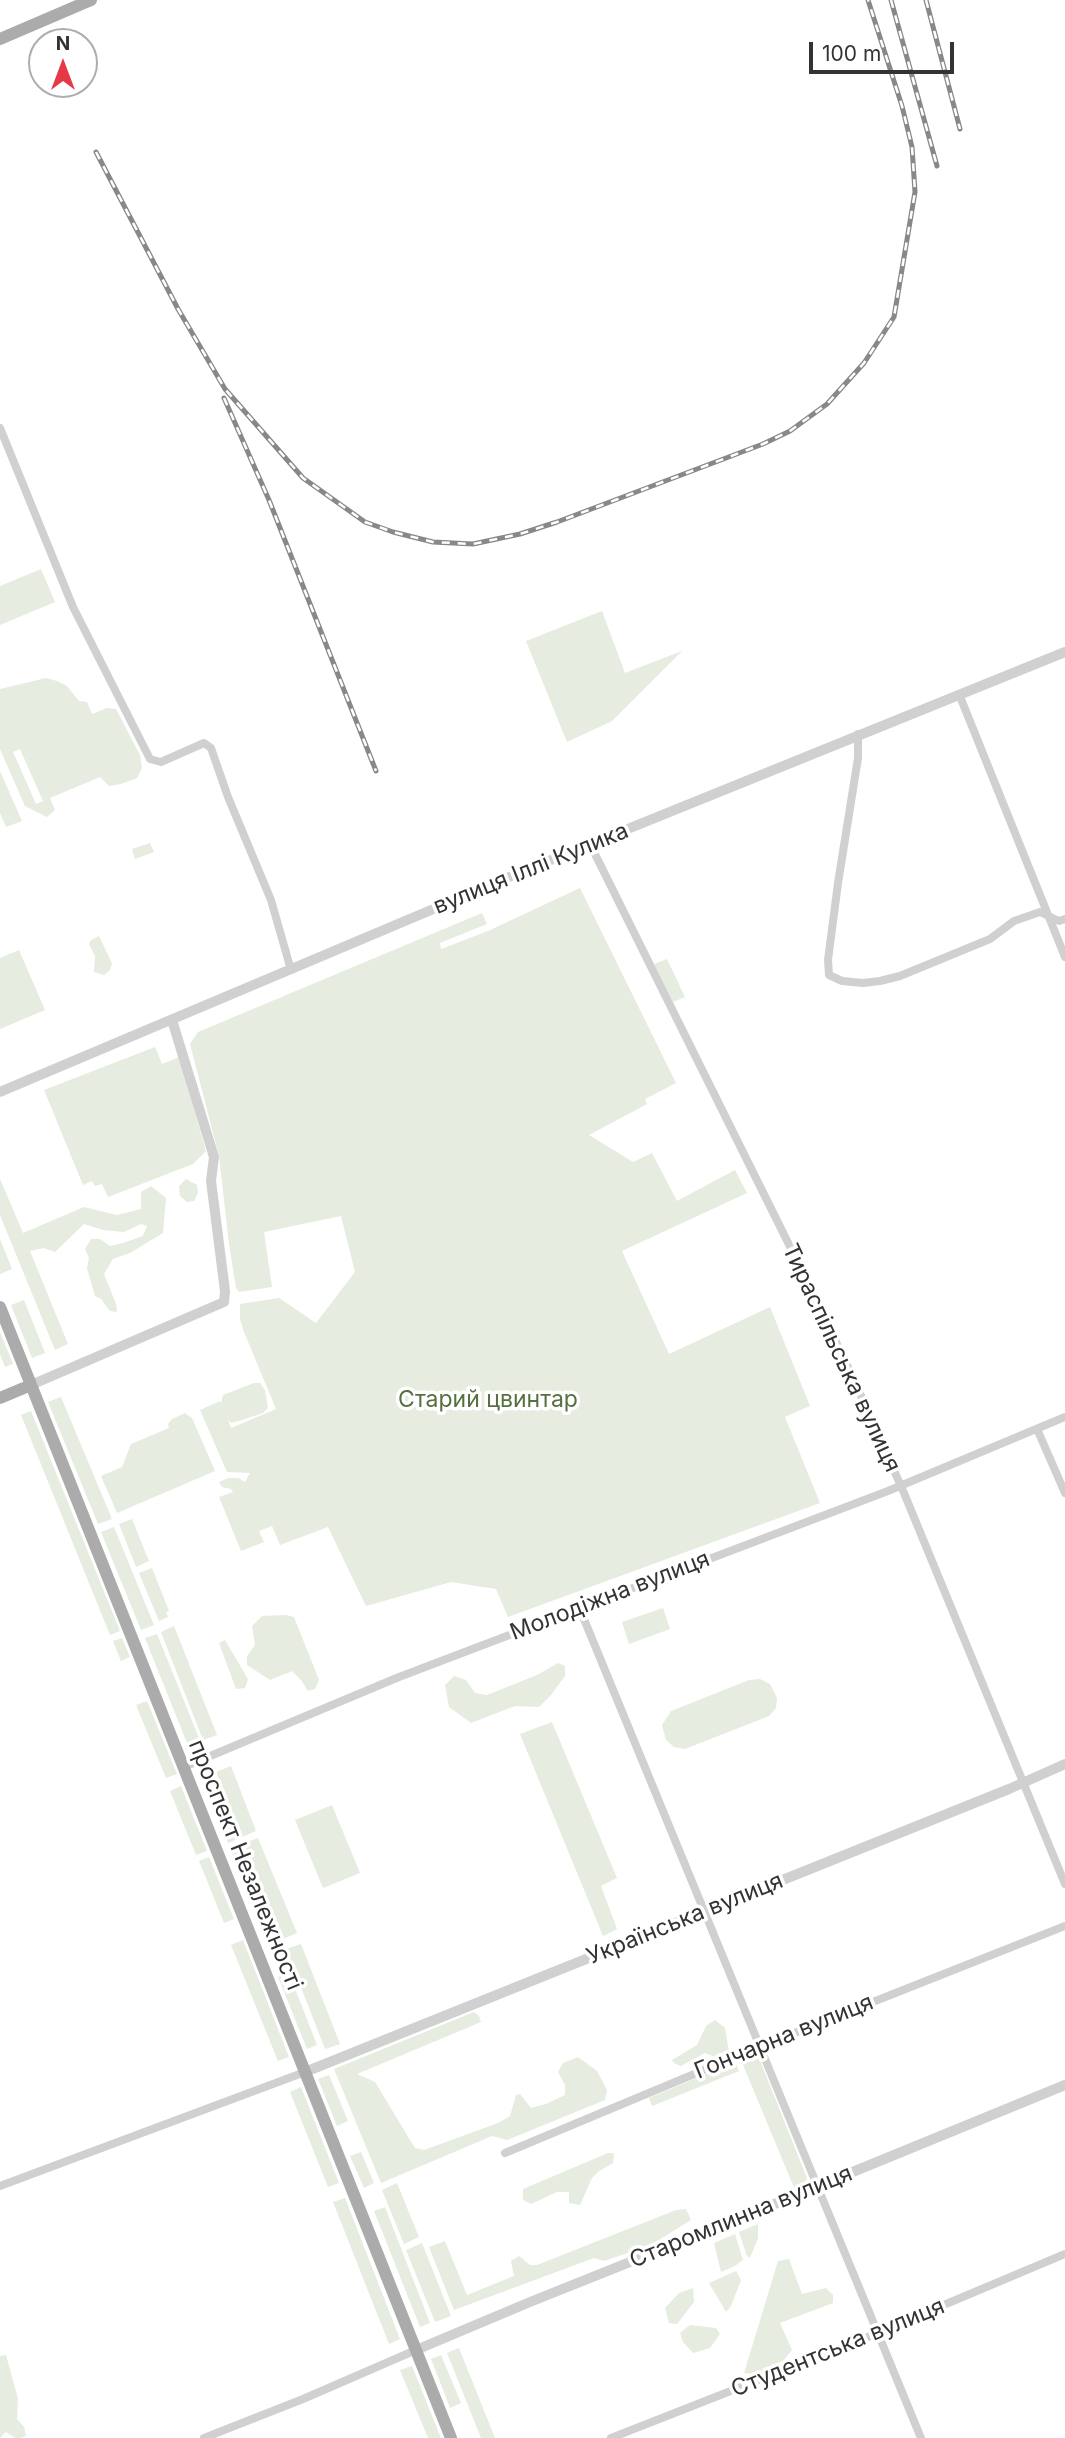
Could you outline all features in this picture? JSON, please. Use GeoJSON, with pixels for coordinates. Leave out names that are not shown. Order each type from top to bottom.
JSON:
{"type":"FeatureCollection","features":[{"type":"Feature","properties":{"kind":"main road"},"geometry":{"type":"LineString","coordinates":[[0,39],[91,0]]}},
{"type":"Feature","properties":{"kind":"main road","name":"проспект Незалежності"},"geometry":{"type":"LineString","coordinates":[[0,1307],[452,2438]]}},
{"type":"Feature","properties":{"kind":"main road"},"geometry":{"type":"LineString","coordinates":[[0,1398],[31,1385]]}},
{"type":"Feature","properties":{"kind":"street"},"geometry":{"type":"LineString","coordinates":[[0,428],[73,607],[150,759],[161,762],[204,743],[211,748],[228,797],[267,889],[291,970]]}},
{"type":"Feature","properties":{"kind":"street","name":"вулиця Іллі Кулика"},"geometry":{"type":"LineString","coordinates":[[0,1091],[590,844],[1065,652]]}},
{"type":"Feature","properties":{"kind":"street"},"geometry":{"type":"LineString","coordinates":[[959,694],[1065,957]]}},
{"type":"Feature","properties":{"kind":"street"},"geometry":{"type":"LineString","coordinates":[[858,734],[858,758],[828,960],[829,975],[842,981],[863,983],[900,976],[990,939],[1014,921],[1040,912],[1059,921],[1065,919]]}},
{"type":"Feature","properties":{"kind":"street","name":"Тираспільська вулиця"},"geometry":{"type":"LineString","coordinates":[[590,844],[815,1297],[901,1486],[1065,1884]]}},
{"type":"Feature","properties":{"kind":"street"},"geometry":{"type":"LineString","coordinates":[[31,1385],[224,1302],[225,1291],[211,1181],[214,1157],[172,1020]]}},
{"type":"Feature","properties":{"kind":"street","name":"Молодіжна вулиця"},"geometry":{"type":"LineString","coordinates":[[184,1767],[399,1677],[901,1486],[1065,1418]]}},
{"type":"Feature","properties":{"kind":"street"},"geometry":{"type":"LineString","coordinates":[[1037,1429],[1065,1493]]}},
{"type":"Feature","properties":{"kind":"street"},"geometry":{"type":"LineString","coordinates":[[579,1607],[921,2438]]}},
{"type":"Feature","properties":{"kind":"street","name":"Українська вулиця"},"geometry":{"type":"LineString","coordinates":[[305,2072],[1065,1764]]}},
{"type":"Feature","properties":{"kind":"street","name":"Гончарна вулиця"},"geometry":{"type":"LineString","coordinates":[[505,2152],[759,2047],[1065,1926]]}},
{"type":"Feature","properties":{"kind":"street"},"geometry":{"type":"LineString","coordinates":[[0,2186],[305,2072]]}},
{"type":"Feature","properties":{"kind":"street","name":"Старомлинна вулиця"},"geometry":{"type":"LineString","coordinates":[[416,2350],[1065,2085]]}},
{"type":"Feature","properties":{"kind":"street","name":"Студентська вулиця"},"geometry":{"type":"LineString","coordinates":[[611,2438],[877,2333],[1065,2254]]}},
{"type":"Feature","properties":{"kind":"street"},"geometry":{"type":"LineString","coordinates":[[204,2438],[416,2350]]}},
{"type":"Feature","properties":{"kind":"green space"},"geometry":{"type":"Polygon","coordinates":[[[41,569],[55,602],[0,625],[0,586],[41,569]]]}},
{"type":"Feature","properties":{"kind":"green space"},"geometry":{"type":"Polygon","coordinates":[[[602,611],[625,673],[682,651],[612,721],[567,742],[526,641],[602,611]]]}},
{"type":"Feature","properties":{"kind":"green space"},"geometry":{"type":"Polygon","coordinates":[[[46,678],[67,686],[79,701],[87,702],[92,714],[107,708],[116,709],[140,755],[142,768],[137,778],[109,786],[100,777],[50,798],[55,810],[47,817],[25,806],[0,749],[0,689],[46,678]],[[20,749],[13,752],[36,804],[43,801],[20,749]]]}},
{"type":"Feature","properties":{"kind":"green space"},"geometry":{"type":"Polygon","coordinates":[[[0,771],[22,821],[6,827],[0,813],[0,771]]]}},
{"type":"Feature","properties":{"kind":"green space"},"geometry":{"type":"Polygon","coordinates":[[[150,843],[154,852],[135,859],[132,849],[150,843]]]}},
{"type":"Feature","properties":{"kind":"green space","name":"Старий цвинтар"},"geometry":{"type":"Polygon","coordinates":[[[580,888],[676,1083],[645,1099],[647,1104],[589,1135],[633,1162],[652,1153],[677,1201],[735,1170],[747,1193],[622,1251],[669,1354],[770,1307],[810,1406],[785,1417],[820,1503],[508,1617],[496,1589],[451,1582],[366,1606],[328,1527],[280,1545],[272,1526],[259,1531],[264,1542],[241,1551],[219,1497],[233,1492],[222,1487],[219,1482],[228,1478],[239,1478],[245,1482],[250,1473],[227,1472],[200,1410],[220,1401],[221,1403],[223,1395],[254,1383],[260,1383],[265,1390],[268,1408],[263,1413],[242,1420],[231,1423],[228,1419],[231,1428],[276,1409],[244,1332],[240,1319],[240,1304],[279,1298],[316,1323],[355,1272],[341,1216],[264,1232],[272,1287],[239,1292],[236,1288],[219,1156],[190,1044],[198,1032],[482,913],[487,924],[440,943],[441,949],[488,931],[580,888]]]}},
{"type":"Feature","properties":{"kind":"green space"},"geometry":{"type":"Polygon","coordinates":[[[99,936],[112,963],[110,970],[104,975],[94,972],[95,956],[89,944],[99,936]]]}},
{"type":"Feature","properties":{"kind":"green space"},"geometry":{"type":"Polygon","coordinates":[[[19,950],[45,1010],[0,1029],[0,958],[19,950]]]}},
{"type":"Feature","properties":{"kind":"green space"},"geometry":{"type":"Polygon","coordinates":[[[667,959],[685,997],[673,1002],[654,964],[667,959]]]}},
{"type":"Feature","properties":{"kind":"green space"},"geometry":{"type":"Polygon","coordinates":[[[155,1047],[162,1064],[179,1057],[206,1151],[193,1164],[108,1197],[102,1184],[95,1186],[92,1181],[83,1185],[44,1090],[155,1047]]]}},
{"type":"Feature","properties":{"kind":"green space"},"geometry":{"type":"Polygon","coordinates":[[[0,1179],[23,1233],[84,1207],[117,1215],[141,1209],[141,1192],[151,1186],[166,1198],[163,1233],[130,1253],[113,1259],[104,1274],[117,1312],[110,1311],[101,1299],[95,1296],[85,1249],[91,1239],[100,1239],[110,1246],[143,1236],[147,1226],[141,1224],[124,1232],[103,1230],[84,1224],[55,1252],[44,1248],[30,1251],[68,1344],[55,1350],[0,1215],[0,1179]]]}},
{"type":"Feature","properties":{"kind":"green space"},"geometry":{"type":"Polygon","coordinates":[[[186,1179],[197,1185],[198,1193],[194,1201],[187,1202],[180,1196],[179,1186],[186,1179]]]}},
{"type":"Feature","properties":{"kind":"green space"},"geometry":{"type":"Polygon","coordinates":[[[0,1239],[12,1269],[0,1274],[0,1239]]]}},
{"type":"Feature","properties":{"kind":"green space"},"geometry":{"type":"Polygon","coordinates":[[[24,1300],[45,1353],[32,1358],[11,1305],[24,1300]]]}},
{"type":"Feature","properties":{"kind":"green space"},"geometry":{"type":"Polygon","coordinates":[[[0,1332],[13,1364],[5,1367],[0,1354],[0,1332]]]}},
{"type":"Feature","properties":{"kind":"green space"},"geometry":{"type":"Polygon","coordinates":[[[61,1397],[112,1519],[98,1524],[48,1402],[61,1397]]]}},
{"type":"Feature","properties":{"kind":"green space"},"geometry":{"type":"Polygon","coordinates":[[[31,1411],[120,1631],[110,1635],[21,1415],[31,1411]]]}},
{"type":"Feature","properties":{"kind":"green space"},"geometry":{"type":"Polygon","coordinates":[[[185,1413],[192,1418],[215,1471],[117,1513],[101,1476],[122,1467],[131,1444],[169,1428],[168,1424],[172,1419],[185,1413]]]}},
{"type":"Feature","properties":{"kind":"green space"},"geometry":{"type":"Polygon","coordinates":[[[132,1519],[149,1561],[136,1567],[119,1524],[132,1519]]]}},
{"type":"Feature","properties":{"kind":"green space"},"geometry":{"type":"Polygon","coordinates":[[[114,1527],[154,1625],[141,1630],[101,1532],[114,1527]]]}},
{"type":"Feature","properties":{"kind":"green space"},"geometry":{"type":"Polygon","coordinates":[[[152,1568],[169,1611],[166,1612],[168,1617],[159,1621],[139,1573],[152,1568]]]}},
{"type":"Feature","properties":{"kind":"green space"},"geometry":{"type":"Polygon","coordinates":[[[663,1608],[670,1629],[629,1644],[622,1622],[663,1608]]]}},
{"type":"Feature","properties":{"kind":"green space"},"geometry":{"type":"Polygon","coordinates":[[[262,1616],[294,1617],[319,1680],[315,1689],[308,1691],[292,1671],[270,1680],[247,1665],[247,1656],[255,1645],[252,1626],[262,1616]]]}},
{"type":"Feature","properties":{"kind":"green space"},"geometry":{"type":"Polygon","coordinates":[[[174,1626],[217,1735],[203,1740],[161,1632],[174,1626]]]}},
{"type":"Feature","properties":{"kind":"green space"},"geometry":{"type":"Polygon","coordinates":[[[157,1634],[199,1738],[187,1743],[145,1638],[157,1634]]]}},
{"type":"Feature","properties":{"kind":"green space"},"geometry":{"type":"Polygon","coordinates":[[[122,1638],[130,1657],[121,1661],[113,1641],[122,1638]]]}},
{"type":"Feature","properties":{"kind":"green space"},"geometry":{"type":"Polygon","coordinates":[[[225,1640],[248,1679],[245,1688],[236,1689],[219,1643],[225,1640]]]}},
{"type":"Feature","properties":{"kind":"green space"},"geometry":{"type":"Polygon","coordinates":[[[558,1663],[565,1666],[565,1676],[539,1707],[515,1706],[471,1723],[449,1707],[445,1685],[454,1676],[466,1680],[475,1693],[487,1695],[537,1675],[558,1663]]]}},
{"type":"Feature","properties":{"kind":"green space"},"geometry":{"type":"Polygon","coordinates":[[[760,1679],[770,1684],[777,1698],[776,1708],[769,1716],[685,1749],[674,1747],[666,1740],[662,1725],[671,1711],[749,1680],[760,1679]]]}},
{"type":"Feature","properties":{"kind":"green space"},"geometry":{"type":"Polygon","coordinates":[[[147,1701],[177,1774],[166,1778],[136,1705],[147,1701]]]}},
{"type":"Feature","properties":{"kind":"green space"},"geometry":{"type":"Polygon","coordinates":[[[552,1722],[617,1878],[601,1886],[617,1929],[603,1936],[520,1734],[552,1722]]]}},
{"type":"Feature","properties":{"kind":"green space"},"geometry":{"type":"Polygon","coordinates":[[[231,1766],[256,1831],[242,1837],[216,1772],[231,1766]]]}},
{"type":"Feature","properties":{"kind":"green space"},"geometry":{"type":"Polygon","coordinates":[[[212,1773],[238,1839],[228,1843],[202,1777],[212,1773]]]}},
{"type":"Feature","properties":{"kind":"green space"},"geometry":{"type":"Polygon","coordinates":[[[181,1786],[207,1851],[196,1855],[170,1791],[181,1786]]]}},
{"type":"Feature","properties":{"kind":"green space"},"geometry":{"type":"Polygon","coordinates":[[[332,1805],[360,1873],[323,1888],[295,1820],[332,1805]]]}},
{"type":"Feature","properties":{"kind":"green space"},"geometry":{"type":"Polygon","coordinates":[[[258,1838],[297,1933],[283,1939],[244,1843],[258,1838]]]}},
{"type":"Feature","properties":{"kind":"green space"},"geometry":{"type":"Polygon","coordinates":[[[240,1844],[270,1918],[260,1922],[230,1848],[240,1844]]]}},
{"type":"Feature","properties":{"kind":"green space"},"geometry":{"type":"Polygon","coordinates":[[[209,1857],[234,1919],[224,1923],[199,1861],[209,1857]]]}},
{"type":"Feature","properties":{"kind":"green space"},"geometry":{"type":"Polygon","coordinates":[[[243,1940],[289,2057],[278,2061],[231,1945],[243,1940]]]}},
{"type":"Feature","properties":{"kind":"green space"},"geometry":{"type":"Polygon","coordinates":[[[301,1944],[340,2044],[325,2049],[286,1949],[301,1944]]]}},
{"type":"Feature","properties":{"kind":"green space"},"geometry":{"type":"Polygon","coordinates":[[[289,1973],[317,2045],[307,2049],[278,1977],[289,1973]]]}},
{"type":"Feature","properties":{"kind":"green space"},"geometry":{"type":"Polygon","coordinates":[[[474,2012],[481,2022],[357,2074],[375,2082],[415,2148],[424,2150],[498,2123],[510,2116],[516,2095],[520,2094],[531,2108],[565,2095],[565,2085],[558,2072],[563,2063],[578,2057],[597,2071],[607,2090],[605,2100],[507,2140],[492,2136],[381,2183],[334,2069],[474,2012]]]}},
{"type":"Feature","properties":{"kind":"green space"},"geometry":{"type":"Polygon","coordinates":[[[715,2020],[725,2028],[729,2052],[715,2057],[705,2053],[681,2066],[674,2063],[672,2060],[697,2045],[706,2026],[715,2020]]]}},
{"type":"Feature","properties":{"kind":"green space"},"geometry":{"type":"Polygon","coordinates":[[[753,2055],[759,2058],[807,2178],[803,2186],[795,2190],[741,2060],[753,2055]]]}},
{"type":"Feature","properties":{"kind":"green space"},"geometry":{"type":"Polygon","coordinates":[[[735,2062],[739,2071],[652,2106],[649,2098],[735,2062]]]}},
{"type":"Feature","properties":{"kind":"green space"},"geometry":{"type":"Polygon","coordinates":[[[329,2075],[348,2121],[337,2126],[318,2079],[329,2075]]]}},
{"type":"Feature","properties":{"kind":"green space"},"geometry":{"type":"Polygon","coordinates":[[[301,2087],[339,2183],[328,2187],[290,2092],[301,2087]]]}},
{"type":"Feature","properties":{"kind":"green space"},"geometry":{"type":"Polygon","coordinates":[[[361,2152],[374,2183],[364,2188],[350,2156],[361,2152]]]}},
{"type":"Feature","properties":{"kind":"green space"},"geometry":{"type":"Polygon","coordinates":[[[608,2153],[614,2153],[613,2163],[592,2178],[580,2205],[569,2203],[569,2192],[557,2192],[531,2204],[523,2200],[523,2189],[608,2153]]]}},
{"type":"Feature","properties":{"kind":"green space"},"geometry":{"type":"Polygon","coordinates":[[[397,2183],[419,2237],[404,2244],[382,2190],[397,2183]]]}},
{"type":"Feature","properties":{"kind":"green space"},"geometry":{"type":"Polygon","coordinates":[[[345,2198],[400,2339],[389,2344],[333,2202],[345,2198]]]}},
{"type":"Feature","properties":{"kind":"green space"},"geometry":{"type":"Polygon","coordinates":[[[385,2207],[430,2323],[420,2327],[374,2211],[385,2207]]]}},
{"type":"Feature","properties":{"kind":"green space"},"geometry":{"type":"Polygon","coordinates":[[[686,2209],[691,2220],[651,2245],[604,2261],[594,2258],[454,2310],[429,2247],[445,2241],[467,2295],[514,2276],[511,2261],[519,2256],[530,2265],[537,2265],[676,2210],[686,2209]]]}},
{"type":"Feature","properties":{"kind":"green space"},"geometry":{"type":"Polygon","coordinates":[[[758,2224],[758,2238],[750,2258],[739,2232],[758,2224]]]}},
{"type":"Feature","properties":{"kind":"green space"},"geometry":{"type":"Polygon","coordinates":[[[735,2234],[743,2260],[721,2272],[714,2243],[735,2234]]]}},
{"type":"Feature","properties":{"kind":"green space"},"geometry":{"type":"Polygon","coordinates":[[[422,2243],[451,2316],[435,2322],[406,2250],[422,2243]]]}},
{"type":"Feature","properties":{"kind":"green space"},"geometry":{"type":"Polygon","coordinates":[[[789,2259],[802,2294],[826,2288],[833,2295],[833,2303],[780,2323],[792,2350],[783,2361],[754,2374],[744,2373],[778,2261],[789,2259]]]}},
{"type":"Feature","properties":{"kind":"green space"},"geometry":{"type":"Polygon","coordinates":[[[736,2271],[741,2280],[726,2312],[709,2283],[736,2271]]]}},
{"type":"Feature","properties":{"kind":"green space"},"geometry":{"type":"Polygon","coordinates":[[[693,2288],[694,2302],[677,2324],[669,2323],[665,2308],[679,2293],[693,2288]]]}},
{"type":"Feature","properties":{"kind":"green space"},"geometry":{"type":"Polygon","coordinates":[[[690,2325],[716,2328],[720,2334],[710,2348],[693,2353],[683,2342],[680,2333],[690,2325]]]}},
{"type":"Feature","properties":{"kind":"green space"},"geometry":{"type":"Polygon","coordinates":[[[459,2348],[495,2438],[481,2438],[447,2353],[459,2348]]]}},
{"type":"Feature","properties":{"kind":"green space"},"geometry":{"type":"Polygon","coordinates":[[[6,2355],[18,2399],[17,2419],[24,2427],[26,2436],[20,2438],[6,2432],[0,2438],[0,2356],[6,2355]]]}},
{"type":"Feature","properties":{"kind":"green space"},"geometry":{"type":"Polygon","coordinates":[[[441,2355],[461,2403],[450,2408],[431,2359],[441,2355]]]}},
{"type":"Feature","properties":{"kind":"green space"},"geometry":{"type":"Polygon","coordinates":[[[412,2366],[441,2438],[428,2438],[400,2370],[412,2366]]]}},
{"type":"Feature","properties":{"kind":"railway"},"geometry":{"type":"LineString","coordinates":[[96,152],[178,309],[225,389],[303,478],[365,522],[433,542],[473,544],[520,534],[557,522],[763,444],[790,431],[827,404],[864,363],[894,317],[915,192],[912,147],[902,106],[868,0]]}},
{"type":"Feature","properties":{"kind":"railway"},"geometry":{"type":"LineString","coordinates":[[891,0],[937,166]]}},
{"type":"Feature","properties":{"kind":"railway"},"geometry":{"type":"LineString","coordinates":[[926,0],[960,129]]}},
{"type":"Feature","properties":{"kind":"railway"},"geometry":{"type":"LineString","coordinates":[[224,398],[269,500],[376,771]]}}]}
